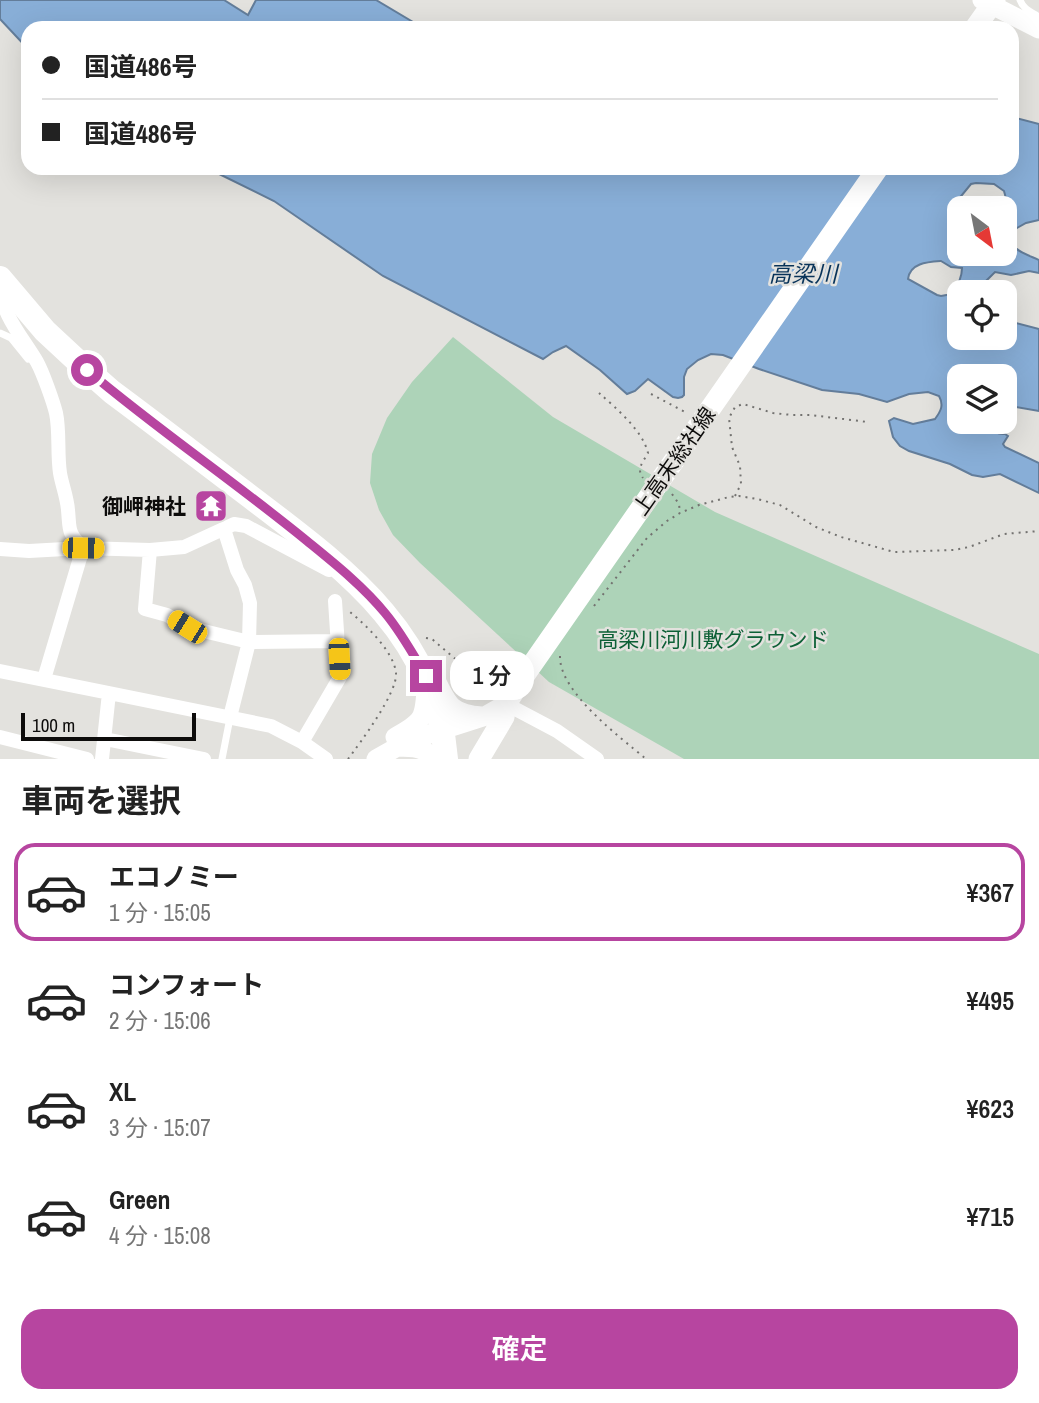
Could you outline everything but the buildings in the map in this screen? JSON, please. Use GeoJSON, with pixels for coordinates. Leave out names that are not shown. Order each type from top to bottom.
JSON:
{"type":"FeatureCollection","features":[{"type":"Feature","properties":{"kind":"highway"},"geometry":{"type":"LineString","coordinates":[[1,279],[45,331],[87,370],[289,526],[376,602],[426,676],[435,703],[446,759]]}},
{"type":"Feature","properties":{"kind":"main road","name":"上高末総社線"},"geometry":{"type":"LineString","coordinates":[[479,759],[504,717],[506,704],[522,680],[873,175]]}},
{"type":"Feature","properties":{"kind":"street"},"geometry":{"type":"LineString","coordinates":[[985,11],[1015,21]]}},
{"type":"Feature","properties":{"kind":"street"},"geometry":{"type":"LineString","coordinates":[[1019,22],[1039,29]]}},
{"type":"Feature","properties":{"kind":"street"},"geometry":{"type":"LineString","coordinates":[[1,279],[6,309],[41,372],[56,413],[68,527],[83,548]]}},
{"type":"Feature","properties":{"kind":"street"},"geometry":{"type":"LineString","coordinates":[[0,549],[150,550],[184,547],[234,524],[246,526],[329,570],[339,568]]}},
{"type":"Feature","properties":{"kind":"street"},"geometry":{"type":"LineString","coordinates":[[224,529],[250,603],[249,642],[230,717]]}},
{"type":"Feature","properties":{"kind":"street"},"geometry":{"type":"LineString","coordinates":[[44,679],[83,548]]}},
{"type":"Feature","properties":{"kind":"street"},"geometry":{"type":"LineString","coordinates":[[150,550],[145,609],[167,615],[187,627],[249,642],[338,641]]}},
{"type":"Feature","properties":{"kind":"street"},"geometry":{"type":"LineString","coordinates":[[302,742],[340,677],[335,601]]}},
{"type":"Feature","properties":{"kind":"street"},"geometry":{"type":"LineString","coordinates":[[410,649],[426,661],[450,706],[458,712],[467,715],[484,707],[506,704],[556,731],[597,759]]}},
{"type":"Feature","properties":{"kind":"street"},"geometry":{"type":"LineString","coordinates":[[0,671],[271,726],[302,742],[326,759]]}},
{"type":"Feature","properties":{"kind":"street"},"geometry":{"type":"LineString","coordinates":[[368,759],[378,746],[409,729],[422,716],[426,676]]}},
{"type":"Feature","properties":{"kind":"street"},"geometry":{"type":"LineString","coordinates":[[103,759],[109,693]]}},
{"type":"Feature","properties":{"kind":"street"},"geometry":{"type":"LineString","coordinates":[[376,759],[408,741],[441,730],[484,707]]}},
{"type":"Feature","properties":{"kind":"street"},"geometry":{"type":"LineString","coordinates":[[0,737],[88,759]]}},
{"type":"Feature","properties":{"kind":"street"},"geometry":{"type":"LineString","coordinates":[[105,738],[204,759]]}},
{"type":"Feature","properties":{"kind":"street"},"geometry":{"type":"LineString","coordinates":[[396,747],[421,749],[435,759]]}},
{"type":"Feature","properties":{"kind":"lane"},"geometry":{"type":"LineString","coordinates":[[1020,0],[1028,11],[1039,17]]}},
{"type":"Feature","properties":{"kind":"lane"},"geometry":{"type":"LineString","coordinates":[[0,333],[11,338],[41,372]]}},
{"type":"Feature","properties":{"kind":"lane"},"geometry":{"type":"LineString","coordinates":[[222,759],[230,717]]}},
{"type":"Feature","properties":{"kind":"path"},"geometry":{"type":"LineString","coordinates":[[599,393],[614,406],[646,445],[648,453],[639,469],[644,480]]}},
{"type":"Feature","properties":{"kind":"path"},"geometry":{"type":"LineString","coordinates":[[735,496],[741,484],[740,466],[732,447],[729,418],[736,407],[743,404],[783,415],[810,415],[868,422]]}},
{"type":"Feature","properties":{"kind":"path"},"geometry":{"type":"LineString","coordinates":[[667,489],[679,504],[680,513]]}},
{"type":"Feature","properties":{"kind":"path"},"geometry":{"type":"LineString","coordinates":[[587,613],[647,538],[667,521],[699,505],[735,496],[780,505],[816,527],[894,552],[954,550],[1004,534],[1039,531]]}},
{"type":"Feature","properties":{"kind":"path"},"geometry":{"type":"LineString","coordinates":[[335,601],[374,634],[396,672],[389,696],[348,759]]}},
{"type":"Feature","properties":{"kind":"path"},"geometry":{"type":"LineString","coordinates":[[410,649],[424,638],[432,639],[495,692],[484,707]]}},
{"type":"Feature","properties":{"kind":"path"},"geometry":{"type":"LineString","coordinates":[[560,652],[560,664],[568,682],[584,705],[646,759]]}},
{"type":"Feature","properties":{"kind":"green space","name":"高梁川河川敷グラウンド"},"geometry":{"type":"Polygon","coordinates":[[[453,337],[553,417],[715,512],[1039,654],[1039,759],[684,759],[549,682],[393,535],[379,510],[370,483],[372,454],[387,418],[412,382],[453,337]]]}},
{"type":"Feature","properties":{"kind":"water"},"geometry":{"type":"Polygon","coordinates":[[[0,0],[224,0],[248,15],[256,0],[376,0],[411,21],[21,21],[21,42],[0,19],[0,0]]]}},
{"type":"Feature","properties":{"kind":"water","name":"高梁川"},"geometry":{"type":"Polygon","coordinates":[[[1019,119],[1039,124],[1039,220],[1017,228],[1017,196],[1005,196],[1004,191],[994,184],[971,184],[961,196],[947,196],[947,265],[941,261],[925,263],[912,270],[908,279],[937,295],[947,295],[947,350],[1017,350],[1017,323],[1039,329],[1039,411],[1017,407],[1017,364],[947,364],[947,434],[1005,434],[1008,436],[1003,444],[1005,447],[1039,463],[1039,493],[1000,474],[983,477],[972,475],[900,446],[893,437],[889,421],[894,418],[913,424],[935,419],[942,405],[939,396],[928,392],[909,394],[887,402],[859,394],[822,390],[723,355],[711,354],[687,369],[682,397],[673,397],[648,379],[635,391],[627,394],[600,370],[566,346],[543,359],[383,276],[274,201],[221,175],[1019,175],[1019,119]]]}},
{"type":"Feature","properties":{"kind":"water","name":"高梁川"},"geometry":{"type":"Polygon","coordinates":[[[1017,249],[1039,260],[1039,273],[1029,271],[1011,275],[995,272],[987,280],[960,280],[962,268],[949,266],[1017,266],[1017,249]]]}},
{"type":"Feature","properties":{"kind":"place","name":"御岬神社"},"geometry":{"type":"Point","coordinates":[211,506]}},
{"type":"Feature","properties":{"kind":"route"},"geometry":{"type":"LineString","coordinates":[[87,370],[289,526],[363,589],[386,614],[426,676]]}}]}
